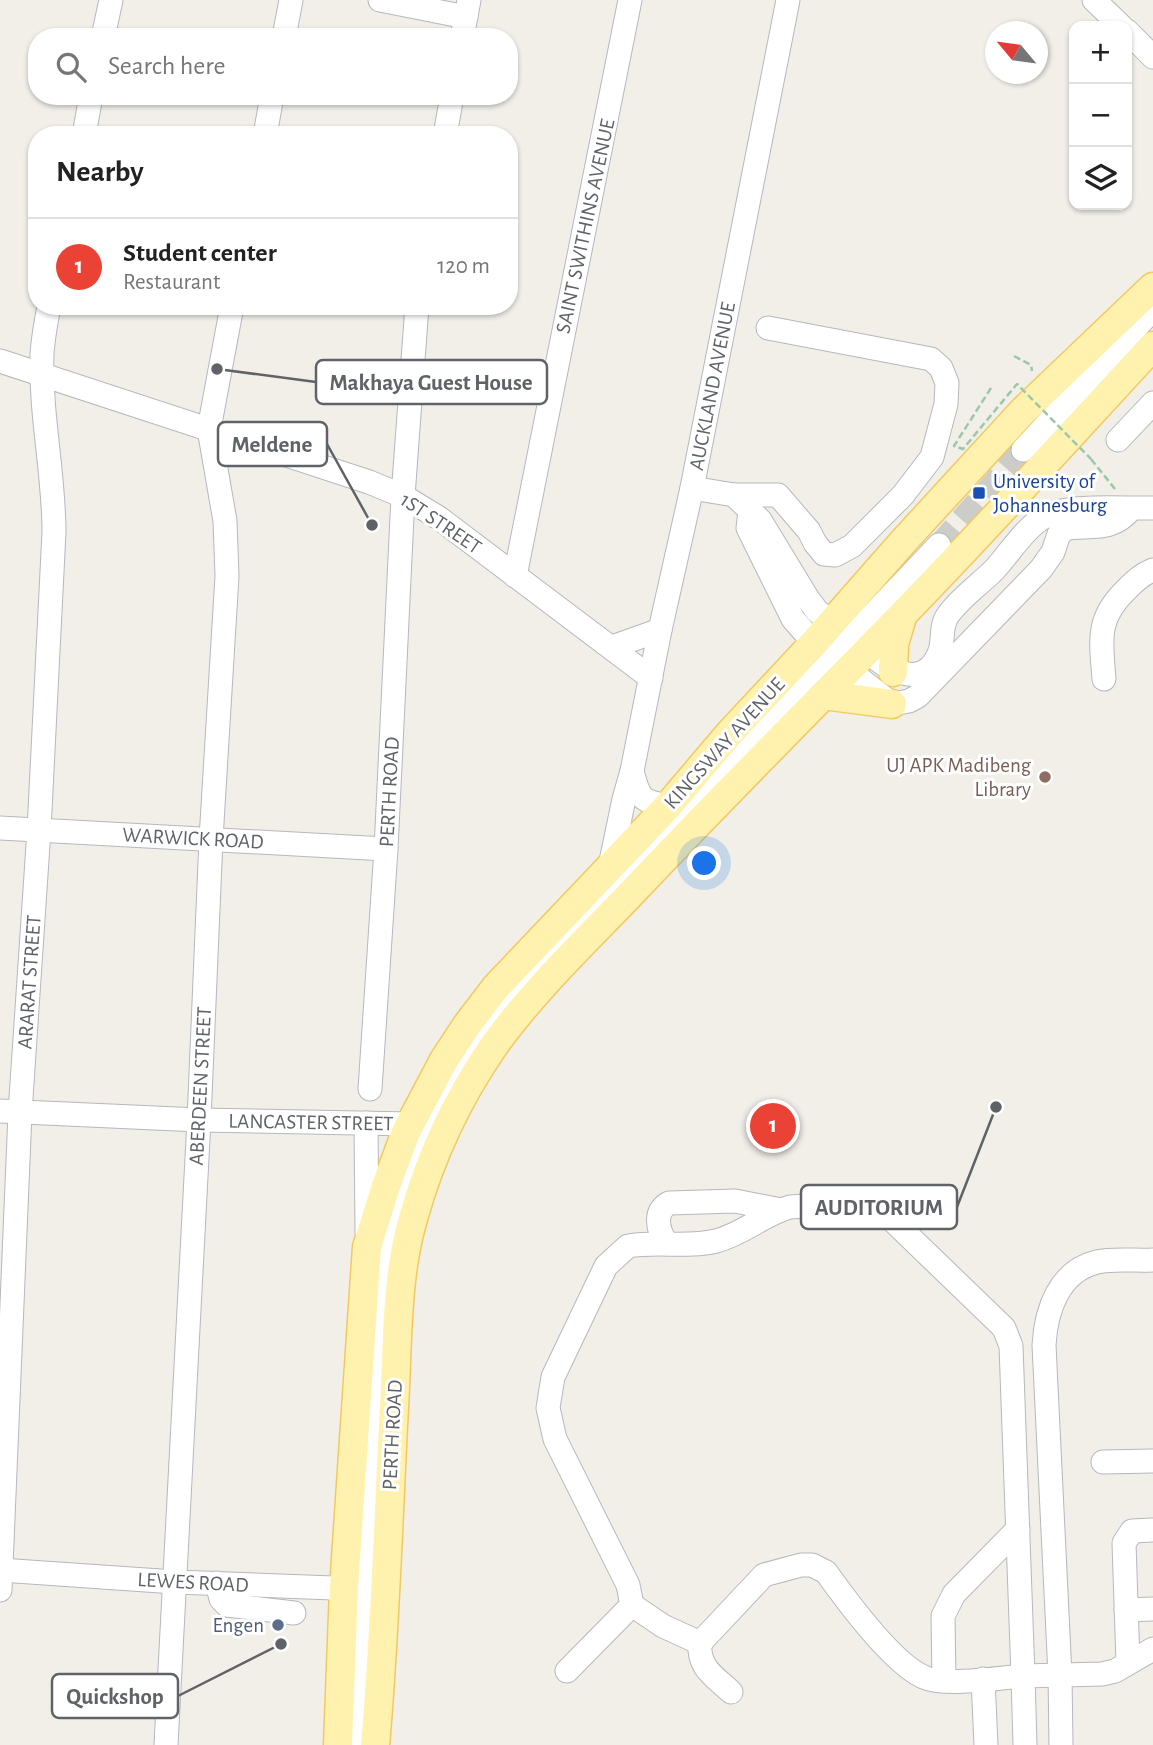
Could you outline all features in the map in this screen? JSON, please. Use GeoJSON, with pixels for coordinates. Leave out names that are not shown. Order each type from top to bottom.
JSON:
{"type":"FeatureCollection","features":[{"type":"Feature","properties":{"kind":"main road","name":"KINGSWAY AVENUE"},"geometry":{"type":"LineString","coordinates":[[444,1132],[494,1045],[528,1003],[823,695],[840,647],[1023,411],[1153,287]]}},
{"type":"Feature","properties":{"kind":"main road","name":"KINGSWAY AVENUE"},"geometry":{"type":"LineString","coordinates":[[367,1247],[386,1186],[411,1124],[444,1060],[496,987],[668,806],[729,734],[840,647],[903,614],[1153,345]]}},
{"type":"Feature","properties":{"kind":"main road"},"geometry":{"type":"LineString","coordinates":[[893,672],[894,644],[903,614]]}},
{"type":"Feature","properties":{"kind":"main road"},"geometry":{"type":"LineString","coordinates":[[823,695],[892,704]]}},
{"type":"Feature","properties":{"kind":"main road","name":"PERTH ROAD"},"geometry":{"type":"LineString","coordinates":[[338,1745],[365,1589],[399,1296],[414,1214],[444,1132]]}},
{"type":"Feature","properties":{"kind":"main road","name":"PERTH ROAD"},"geometry":{"type":"LineString","coordinates":[[367,1247],[365,1589],[375,1745]]}},
{"type":"Feature","properties":{"kind":"street"},"geometry":{"type":"LineString","coordinates":[[105,28],[111,0]]}},
{"type":"Feature","properties":{"kind":"street"},"geometry":{"type":"LineString","coordinates":[[286,28],[291,0]]}},
{"type":"Feature","properties":{"kind":"street"},"geometry":{"type":"LineString","coordinates":[[380,0],[466,18]]}},
{"type":"Feature","properties":{"kind":"street","name":"SAINT SWITHINS AVENUE"},"geometry":{"type":"LineString","coordinates":[[514,576],[630,0]]}},
{"type":"Feature","properties":{"kind":"street","name":"AUCKLAND AVENUE"},"geometry":{"type":"LineString","coordinates":[[610,866],[692,488],[788,0]]}},
{"type":"Feature","properties":{"kind":"street"},"geometry":{"type":"LineString","coordinates":[[1094,0],[1116,21]]}},
{"type":"Feature","properties":{"kind":"street"},"geometry":{"type":"LineString","coordinates":[[1132,37],[1153,57]]}},
{"type":"Feature","properties":{"kind":"street"},"geometry":{"type":"LineString","coordinates":[[86,126],[89,105]]}},
{"type":"Feature","properties":{"kind":"street"},"geometry":{"type":"LineString","coordinates":[[267,126],[270,105]]}},
{"type":"Feature","properties":{"kind":"street"},"geometry":{"type":"LineString","coordinates":[[447,126],[450,105]]}},
{"type":"Feature","properties":{"kind":"street"},"geometry":{"type":"LineString","coordinates":[[1023,450],[1153,309]]}},
{"type":"Feature","properties":{"kind":"street","name":"ARARAT STREET"},"geometry":{"type":"LineString","coordinates":[[0,1577],[10,1112],[39,830],[54,532],[42,374],[43,345],[48,315]]}},
{"type":"Feature","properties":{"kind":"street"},"geometry":{"type":"LineString","coordinates":[[209,429],[230,315]]}},
{"type":"Feature","properties":{"kind":"street","name":"PERTH ROAD"},"geometry":{"type":"LineString","coordinates":[[370,1089],[386,849],[403,496],[416,315]]}},
{"type":"Feature","properties":{"kind":"street"},"geometry":{"type":"LineString","coordinates":[[692,488],[742,503],[778,495],[809,531],[819,549],[830,555],[840,554],[872,526],[929,464],[940,432],[947,383],[945,375],[931,359],[768,328]]}},
{"type":"Feature","properties":{"kind":"street","name":"1ST STREET"},"geometry":{"type":"LineString","coordinates":[[0,361],[369,482],[403,496],[439,517],[652,678]]}},
{"type":"Feature","properties":{"kind":"street"},"geometry":{"type":"LineString","coordinates":[[1118,440],[1153,403]]}},
{"type":"Feature","properties":{"kind":"street","name":"ABERDEEN STREET"},"geometry":{"type":"LineString","coordinates":[[166,1745],[227,548],[209,429]]}},
{"type":"Feature","properties":{"kind":"street"},"geometry":{"type":"LineString","coordinates":[[742,503],[748,528],[762,561],[793,619],[840,647],[893,672],[910,676],[925,671],[938,656],[942,627],[948,615],[1048,515],[1065,510],[1142,508]]}},
{"type":"Feature","properties":{"kind":"street"},"geometry":{"type":"LineString","coordinates":[[840,647],[892,704],[909,701],[927,688],[1041,569],[1059,534],[1067,528],[1110,525],[1142,508]]}},
{"type":"Feature","properties":{"kind":"street"},"geometry":{"type":"LineString","coordinates":[[1028,533],[1036,527],[1045,528],[1054,536],[1056,544]]}},
{"type":"Feature","properties":{"kind":"street"},"geometry":{"type":"LineString","coordinates":[[354,1745],[365,1589],[376,1349],[383,1275],[399,1204],[411,1167],[436,1110],[481,1034],[521,986],[939,545]]}},
{"type":"Feature","properties":{"kind":"street"},"geometry":{"type":"LineString","coordinates":[[1104,679],[1102,634],[1106,613],[1137,579],[1153,570]]}},
{"type":"Feature","properties":{"kind":"street"},"geometry":{"type":"LineString","coordinates":[[612,647],[660,630]]}},
{"type":"Feature","properties":{"kind":"street"},"geometry":{"type":"LineString","coordinates":[[632,771],[637,790],[644,800],[668,806]]}},
{"type":"Feature","properties":{"kind":"street","name":"WARWICK ROAD"},"geometry":{"type":"LineString","coordinates":[[0,828],[386,849]]}},
{"type":"Feature","properties":{"kind":"street","name":"LANCASTER STREET"},"geometry":{"type":"LineString","coordinates":[[10,1112],[199,1120],[411,1124]]}},
{"type":"Feature","properties":{"kind":"street"},"geometry":{"type":"LineString","coordinates":[[366,1123],[367,1247]]}},
{"type":"Feature","properties":{"kind":"street"},"geometry":{"type":"LineString","coordinates":[[666,1243],[658,1222],[660,1212],[669,1203],[735,1201],[781,1210]]}},
{"type":"Feature","properties":{"kind":"street"},"geometry":{"type":"LineString","coordinates":[[701,1643],[663,1626],[632,1605],[628,1585],[555,1439],[548,1408],[553,1377],[606,1266],[628,1246],[711,1242],[729,1238],[790,1207],[856,1204],[878,1209],[1004,1328],[1011,1346],[1025,1745]]}},
{"type":"Feature","properties":{"kind":"street"},"geometry":{"type":"LineString","coordinates":[[1061,1745],[1045,1325],[1056,1294],[1074,1273],[1099,1261],[1153,1260]]}},
{"type":"Feature","properties":{"kind":"street"},"geometry":{"type":"LineString","coordinates":[[1011,1346],[1044,1345]]}},
{"type":"Feature","properties":{"kind":"street"},"geometry":{"type":"LineString","coordinates":[[1016,1458],[1049,1454]]}},
{"type":"Feature","properties":{"kind":"street"},"geometry":{"type":"LineString","coordinates":[[1103,1462],[1153,1461]]}},
{"type":"Feature","properties":{"kind":"street"},"geometry":{"type":"LineString","coordinates":[[944,1680],[943,1616],[947,1606],[954,1594],[1018,1528]]}},
{"type":"Feature","properties":{"kind":"street"},"geometry":{"type":"LineString","coordinates":[[1128,1663],[1125,1538],[1132,1531],[1153,1530]]}},
{"type":"Feature","properties":{"kind":"street"},"geometry":{"type":"LineString","coordinates":[[731,1692],[701,1662],[701,1643],[764,1575],[791,1567],[812,1565],[826,1572],[888,1649],[927,1678],[944,1680],[1102,1674],[1115,1671],[1153,1649]]}},
{"type":"Feature","properties":{"kind":"street","name":"LEWES ROAD"},"geometry":{"type":"LineString","coordinates":[[0,1577],[365,1589]]}},
{"type":"Feature","properties":{"kind":"street"},"geometry":{"type":"LineString","coordinates":[[217,1583],[220,1599],[227,1605],[294,1613]]}},
{"type":"Feature","properties":{"kind":"street"},"geometry":{"type":"LineString","coordinates":[[567,1671],[632,1605]]}},
{"type":"Feature","properties":{"kind":"street"},"geometry":{"type":"LineString","coordinates":[[1126,1610],[1153,1609]]}},
{"type":"Feature","properties":{"kind":"street"},"geometry":{"type":"LineString","coordinates":[[983,1679],[986,1745]]}},
{"type":"Feature","properties":{"kind":"path"},"geometry":{"type":"LineString","coordinates":[[1014,356],[1031,365],[1030,377]]}},
{"type":"Feature","properties":{"kind":"path"},"geometry":{"type":"LineString","coordinates":[[991,388],[954,446],[963,449],[1017,384],[1142,508]]}},
{"type":"Feature","properties":{"kind":"path"},"geometry":{"type":"LineString","coordinates":[[1024,390],[1027,384]]}},
{"type":"Feature","properties":{"kind":"tunnel"},"geometry":{"type":"LineString","coordinates":[[939,545],[1023,450]]}},
{"type":"Feature","properties":{"kind":"place","name":"Makhaya Guest House"},"geometry":{"type":"Point","coordinates":[217,369]}},
{"type":"Feature","properties":{"kind":"place","name":"University of Johannesburg"},"geometry":{"type":"Point","coordinates":[979,493]}},
{"type":"Feature","properties":{"kind":"place","name":"Meldene"},"geometry":{"type":"Point","coordinates":[372,525]}},
{"type":"Feature","properties":{"kind":"place","name":"UJ APK Madibeng Library"},"geometry":{"type":"Point","coordinates":[1045,777]}},
{"type":"Feature","properties":{"kind":"place","name":"AUDITORIUM"},"geometry":{"type":"Point","coordinates":[996,1107]}},
{"type":"Feature","properties":{"kind":"place","name":"Student center"},"geometry":{"type":"Point","coordinates":[773,1126]}},
{"type":"Feature","properties":{"kind":"place","name":"Engen"},"geometry":{"type":"Point","coordinates":[278,1625]}},
{"type":"Feature","properties":{"kind":"place","name":"Quickshop"},"geometry":{"type":"Point","coordinates":[281,1644]}}]}
